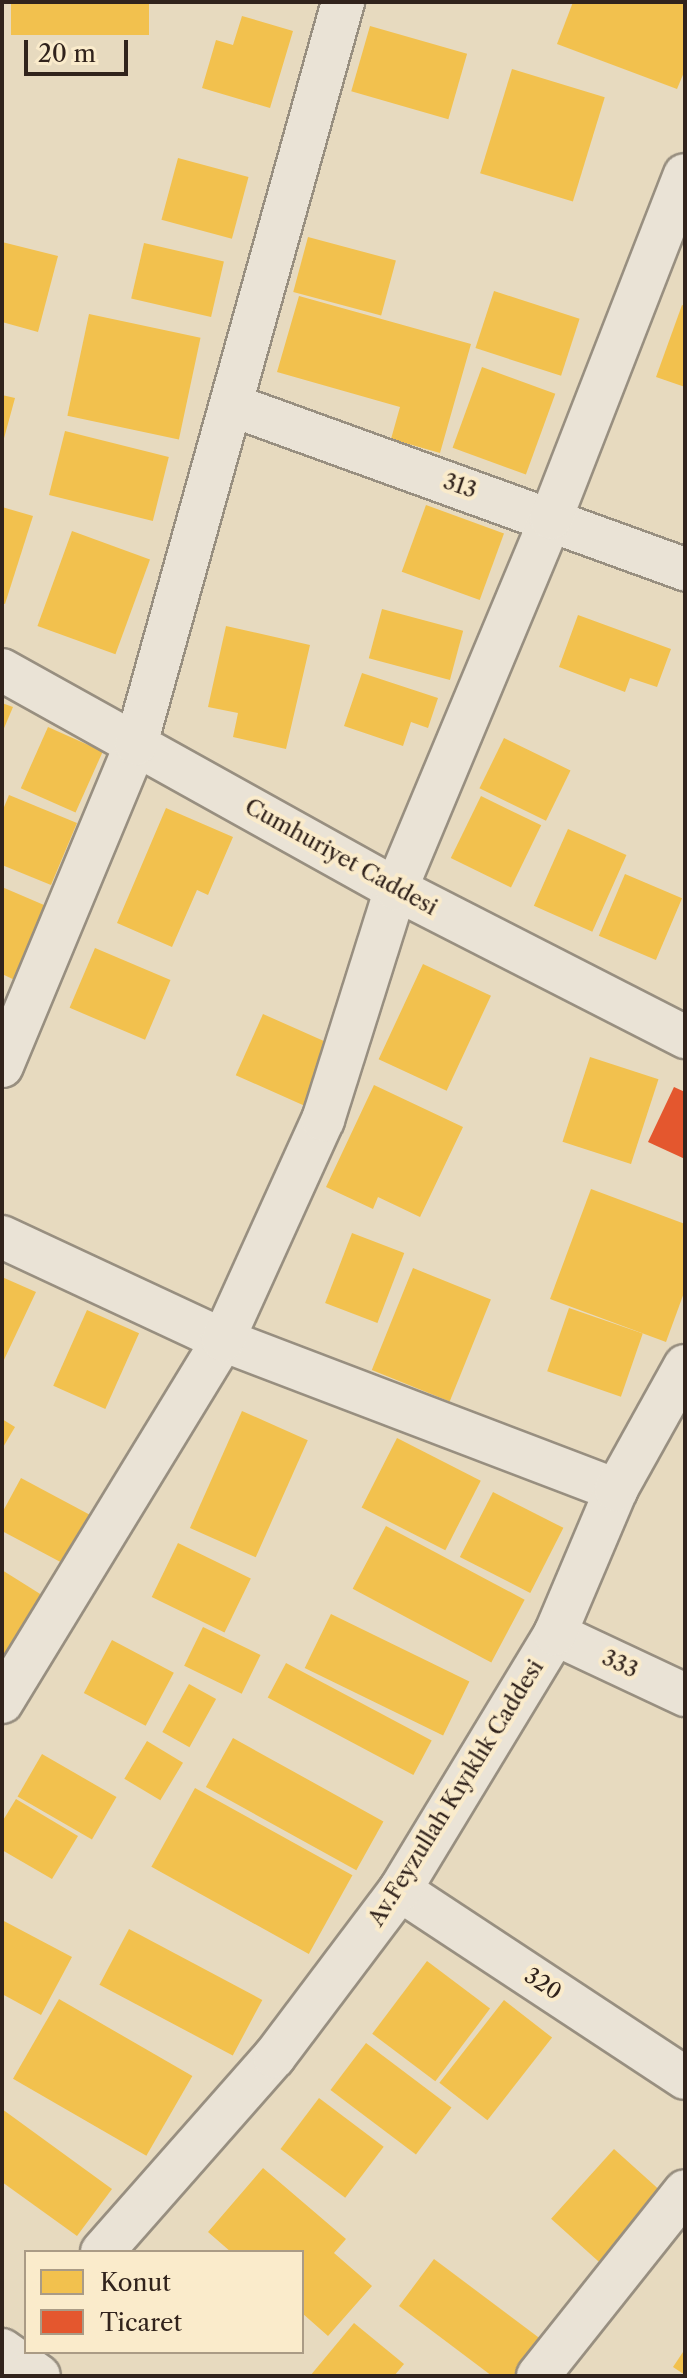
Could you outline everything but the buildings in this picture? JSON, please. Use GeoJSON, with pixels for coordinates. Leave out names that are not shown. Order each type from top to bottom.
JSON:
{"type":"FeatureCollection","features":[{"type":"Feature","properties":{"kind":"street"},"geometry":{"type":"LineString","coordinates":[[2,1066],[136,744],[234,406],[337,4]]}},
{"type":"Feature","properties":{"kind":"street"},"geometry":{"type":"LineString","coordinates":[[2,1702],[223,1340],[323,1120],[396,889],[551,518],[685,175]]}},
{"type":"Feature","properties":{"kind":"street","name":"313"},"geometry":{"type":"LineString","coordinates":[[234,406],[551,518],[685,569]]}},
{"type":"Feature","properties":{"kind":"street","name":"Cumhuriyet Caddesi"},"geometry":{"type":"LineString","coordinates":[[2,670],[396,889],[685,1037]]}},
{"type":"Feature","properties":{"kind":"street"},"geometry":{"type":"LineString","coordinates":[[2,1237],[223,1340],[616,1490]]}},
{"type":"Feature","properties":{"kind":"street","name":"Av.Feyzullah Kıyıklık Caddesi"},"geometry":{"type":"LineString","coordinates":[[104,2250],[274,2057],[400,1890],[555,1634],[616,1490],[685,1366]]}},
{"type":"Feature","properties":{"kind":"street","name":"333"},"geometry":{"type":"LineString","coordinates":[[555,1634],[685,1695]]}},
{"type":"Feature","properties":{"kind":"street","name":"320"},"geometry":{"type":"LineString","coordinates":[[400,1890],[685,2078]]}},
{"type":"Feature","properties":{"kind":"street"},"geometry":{"type":"LineString","coordinates":[[538,2376],[685,2191]]}}]}
